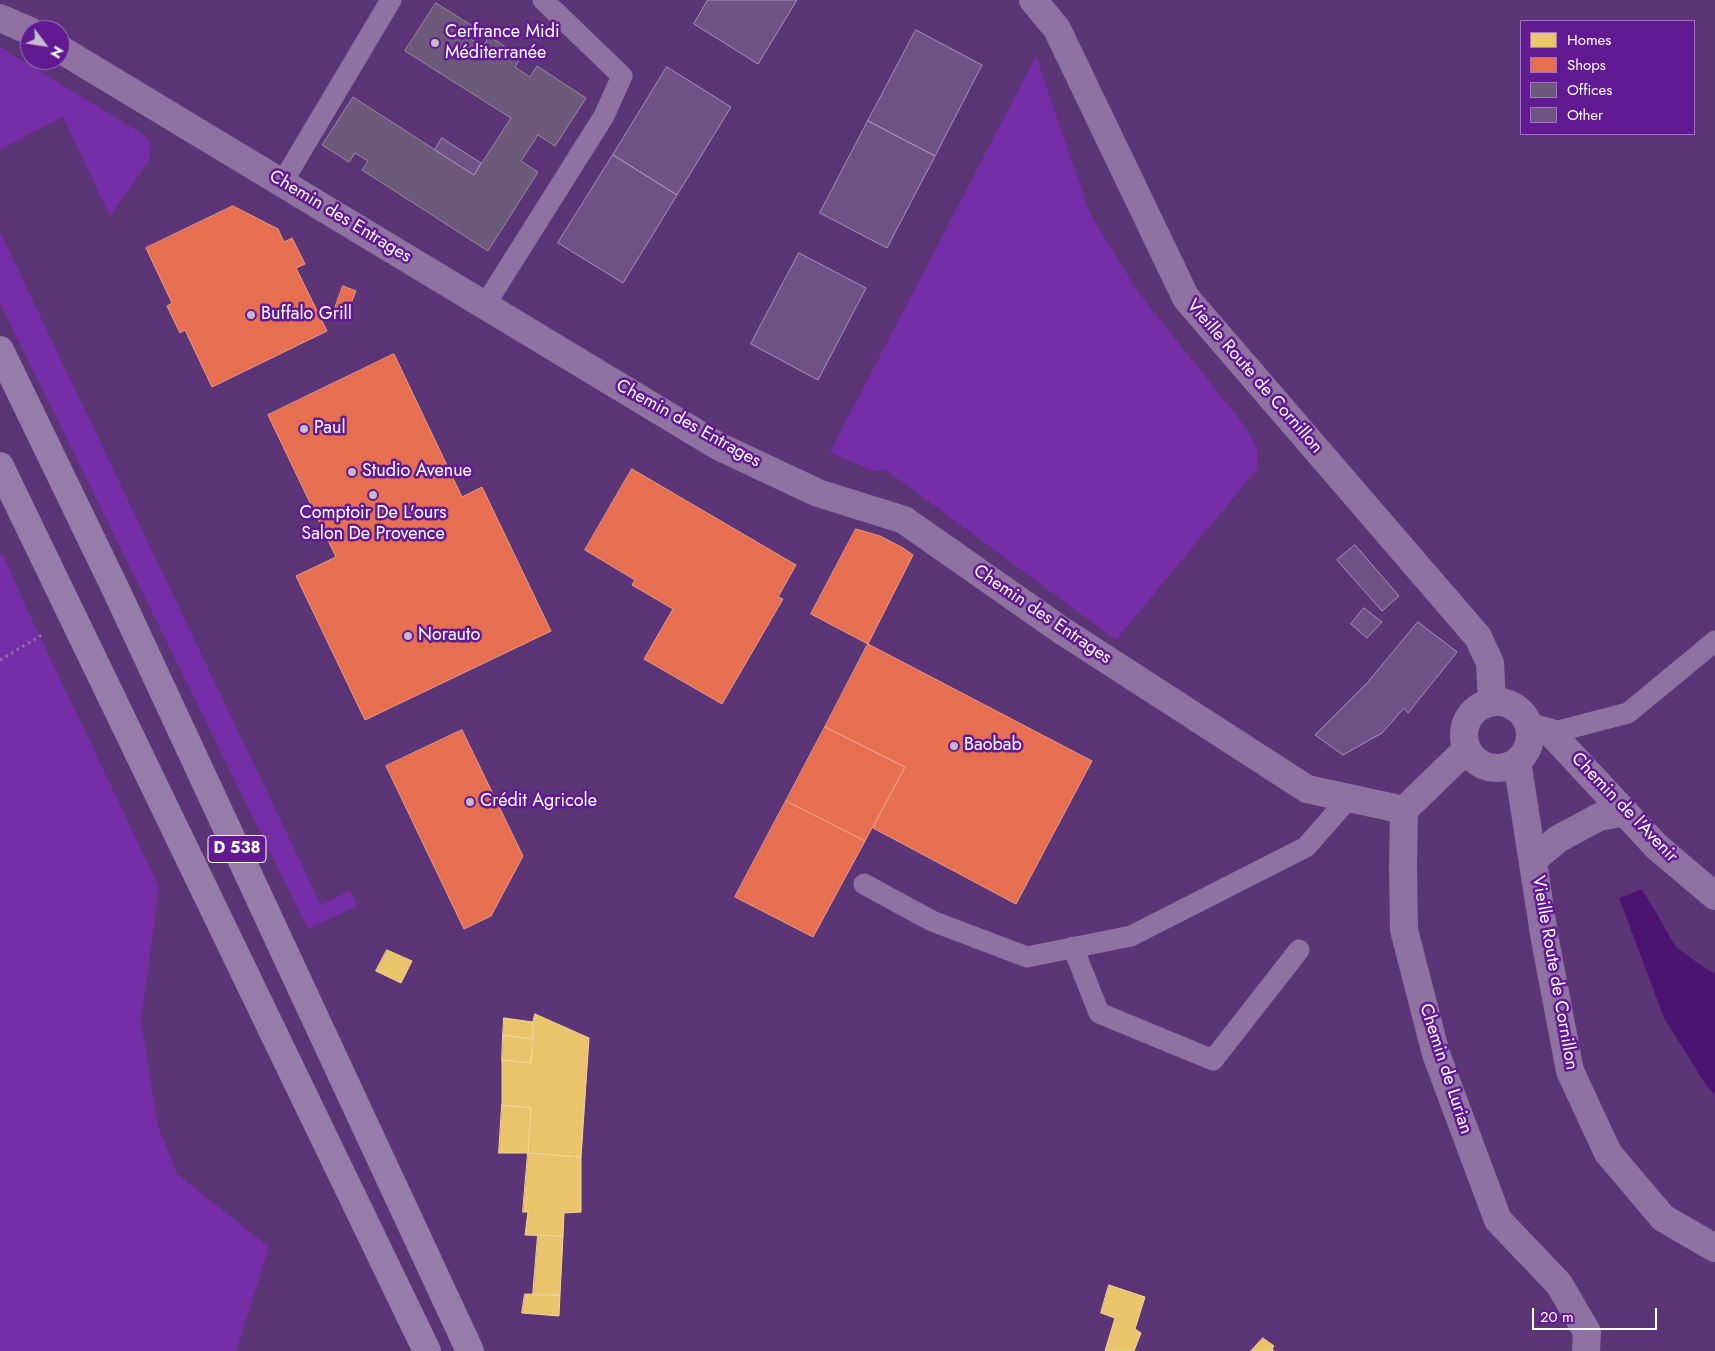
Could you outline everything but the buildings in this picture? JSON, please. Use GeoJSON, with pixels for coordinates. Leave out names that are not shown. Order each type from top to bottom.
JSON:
{"type":"FeatureCollection","features":[{"type":"Feature","properties":{"kind":"main road","name":"D 538"},"geometry":{"type":"LineString","coordinates":[[0,350],[117,592],[470,1351]]}},
{"type":"Feature","properties":{"kind":"main road","name":"D 538"},"geometry":{"type":"LineString","coordinates":[[0,466],[427,1351]]}},
{"type":"Feature","properties":{"kind":"street","name":"Vieille Route de Cornillon"},"geometry":{"type":"LineString","coordinates":[[1033,0],[1057,29],[1186,298],[1478,636],[1490,662],[1492,702]]}},
{"type":"Feature","properties":{"kind":"street"},"geometry":{"type":"LineString","coordinates":[[0,18],[20,27]]}},
{"type":"Feature","properties":{"kind":"street","name":"Chemin des Entrages"},"geometry":{"type":"LineString","coordinates":[[70,55],[718,446],[818,493],[904,520],[1061,630],[1307,789],[1404,810]]}},
{"type":"Feature","properties":{"kind":"street"},"geometry":{"type":"LineString","coordinates":[[1492,702],[1503,702],[1512,705],[1540,730],[1530,737],[1524,755],[1518,761],[1509,766],[1499,768],[1490,767],[1473,757],[1467,749],[1464,739],[1468,719],[1474,711],[1492,702]]}},
{"type":"Feature","properties":{"kind":"street","name":"Chemin de l'Avenir"},"geometry":{"type":"LineString","coordinates":[[1540,730],[1625,812],[1657,847],[1715,896]]}},
{"type":"Feature","properties":{"kind":"street"},"geometry":{"type":"LineString","coordinates":[[1404,810],[1467,749]]}},
{"type":"Feature","properties":{"kind":"street","name":"Vieille Route de Cornillon"},"geometry":{"type":"LineString","coordinates":[[1518,761],[1545,940],[1570,1071],[1608,1153],[1663,1218],[1715,1248]]}},
{"type":"Feature","properties":{"kind":"street","name":"Chemin de Lurian"},"geometry":{"type":"LineString","coordinates":[[1404,810],[1402,868],[1404,930],[1436,1054],[1498,1220],[1559,1284],[1587,1332],[1586,1351]]}},
{"type":"Feature","properties":{"kind":"street"},"geometry":{"type":"LineString","coordinates":[[1533,860],[1558,839],[1598,816],[1625,812]]}},
{"type":"Feature","properties":{"kind":"lane"},"geometry":{"type":"LineString","coordinates":[[282,183],[391,0]]}},
{"type":"Feature","properties":{"kind":"lane"},"geometry":{"type":"LineString","coordinates":[[486,306],[604,116],[622,76],[543,0]]}},
{"type":"Feature","properties":{"kind":"lane"},"geometry":{"type":"LineString","coordinates":[[1540,730],[1628,713],[1715,641]]}},
{"type":"Feature","properties":{"kind":"lane"},"geometry":{"type":"LineString","coordinates":[[864,884],[932,922],[1027,957],[1131,936],[1306,847],[1349,798]]}},
{"type":"Feature","properties":{"kind":"lane"},"geometry":{"type":"LineString","coordinates":[[1073,947],[1099,1013],[1213,1060],[1299,950]]}},
{"type":"Feature","properties":{"kind":"path"},"geometry":{"type":"LineString","coordinates":[[0,660],[73,617]]}},
{"type":"Feature","properties":{"kind":"shaded area"},"geometry":{"type":"Polygon","coordinates":[[[0,47],[20,59],[20,70],[38,70],[146,136],[151,145],[149,161],[110,216],[63,117],[0,149],[0,47]]]}},
{"type":"Feature","properties":{"kind":"shaded area"},"geometry":{"type":"Polygon","coordinates":[[[1036,56],[1090,214],[1138,292],[1247,429],[1257,449],[1257,469],[1116,640],[886,470],[872,471],[830,452],[1036,56]]]}},
{"type":"Feature","properties":{"kind":"shaded area"},"geometry":{"type":"Polygon","coordinates":[[[0,232],[321,905],[350,890],[357,906],[308,929],[0,303],[0,232]]]}},
{"type":"Feature","properties":{"kind":"shaded area"},"geometry":{"type":"Polygon","coordinates":[[[0,555],[4,557],[23,601],[159,887],[141,1021],[158,1126],[177,1174],[269,1247],[236,1351],[0,1351],[0,555]]]}},
{"type":"Feature","properties":{"kind":"shaded area"},"geometry":{"type":"Polygon","coordinates":[[[1642,889],[1676,947],[1706,969],[1715,973],[1715,1094],[1706,1085],[1664,1018],[1619,898],[1642,889]]]}},
{"type":"Feature","properties":{"kind":"place","name":"Cerfrance Midi Méditerranée"},"geometry":{"type":"Point","coordinates":[435,43]}},
{"type":"Feature","properties":{"kind":"place","name":"Buffalo Grill"},"geometry":{"type":"Point","coordinates":[251,315]}},
{"type":"Feature","properties":{"kind":"place","name":"Paul"},"geometry":{"type":"Point","coordinates":[304,429]}},
{"type":"Feature","properties":{"kind":"place","name":"Studio Avenue"},"geometry":{"type":"Point","coordinates":[352,472]}},
{"type":"Feature","properties":{"kind":"place","name":"Comptoir De L'ours Salon De Provence"},"geometry":{"type":"Point","coordinates":[373,495]}},
{"type":"Feature","properties":{"kind":"place","name":"Norauto"},"geometry":{"type":"Point","coordinates":[408,636]}},
{"type":"Feature","properties":{"kind":"place","name":"Baobab"},"geometry":{"type":"Point","coordinates":[954,746]}},
{"type":"Feature","properties":{"kind":"place","name":"Crédit Agricole"},"geometry":{"type":"Point","coordinates":[470,802]}}]}
